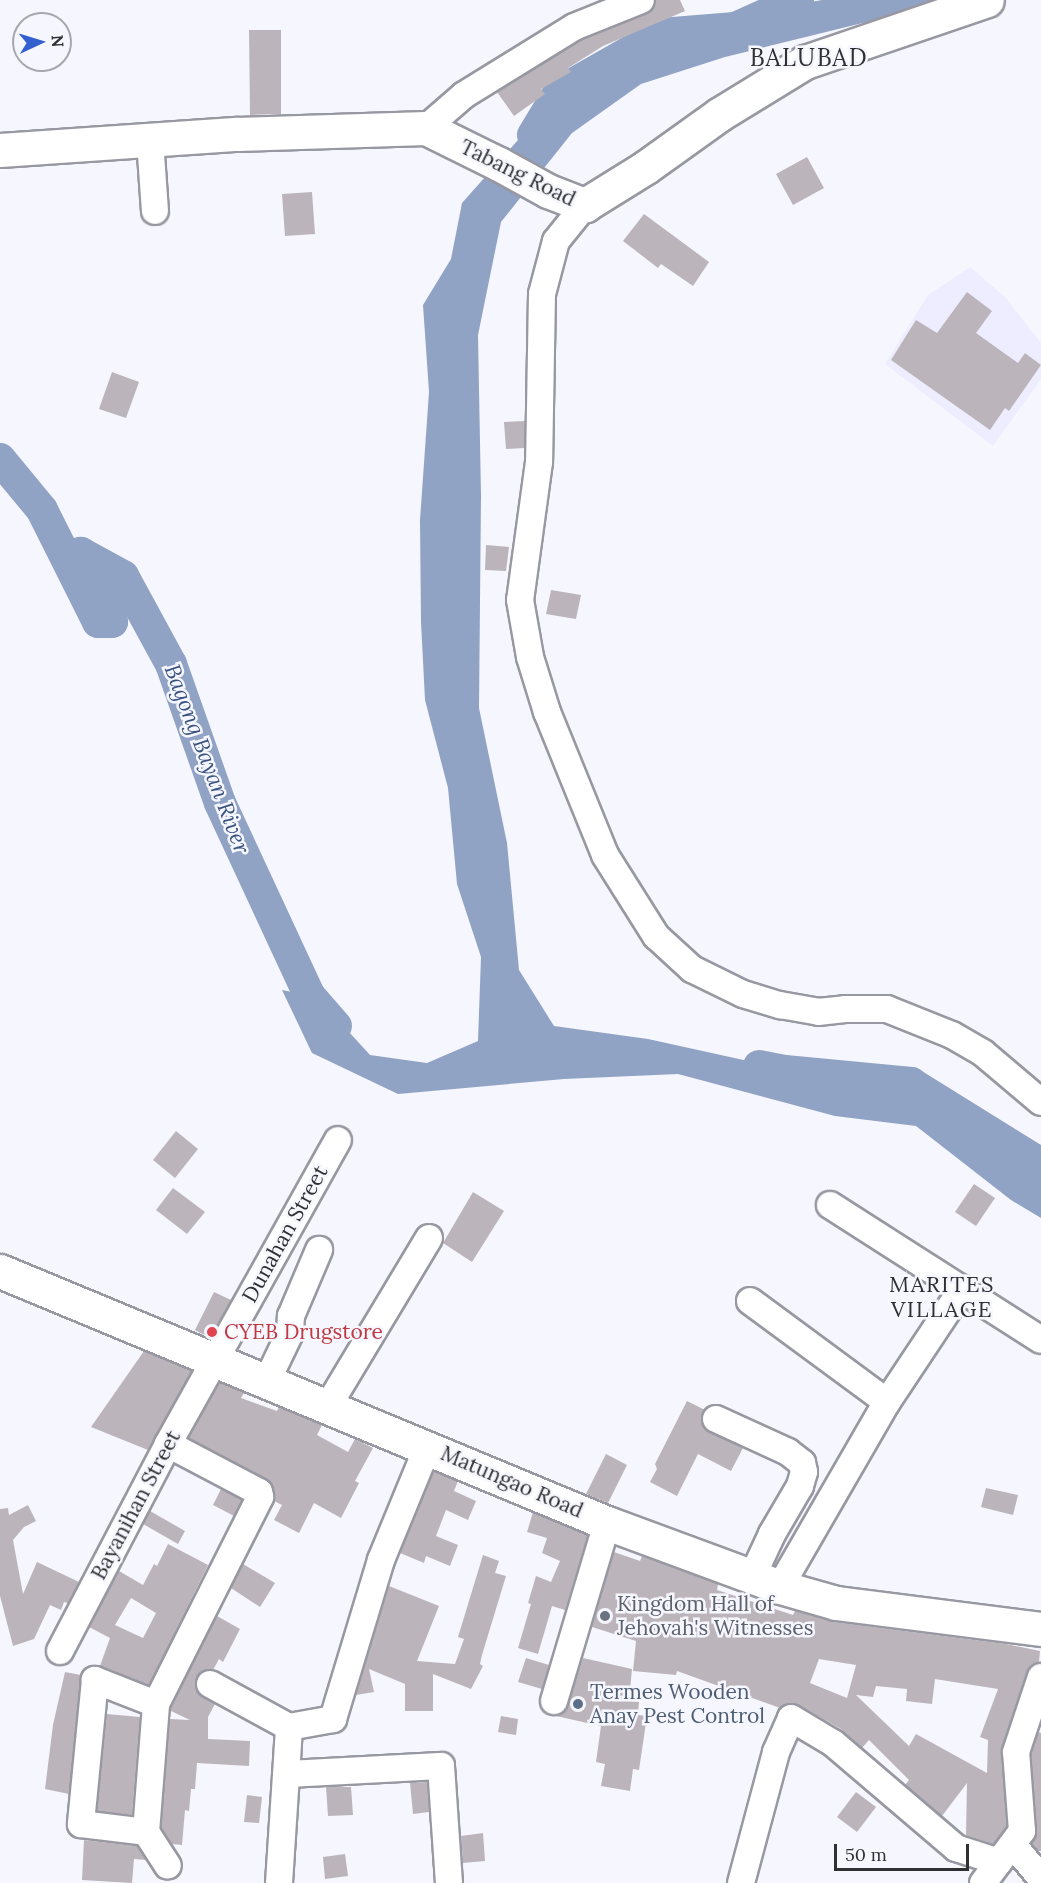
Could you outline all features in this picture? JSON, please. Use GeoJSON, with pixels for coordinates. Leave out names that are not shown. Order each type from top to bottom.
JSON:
{"type":"FeatureCollection","features":[{"type":"Feature","properties":{"kind":"main road","name":"Tabang Road"},"geometry":{"type":"LineString","coordinates":[[0,150],[237,134],[426,128],[548,191],[585,205],[720,114],[805,62],[987,0]]}},
{"type":"Feature","properties":{"kind":"main road","name":"Matungao Road"},"geometry":{"type":"LineString","coordinates":[[0,1271],[608,1522],[766,1582],[836,1603],[1041,1629]]}},
{"type":"Feature","properties":{"kind":"street"},"geometry":{"type":"LineString","coordinates":[[426,128],[464,95],[573,27],[641,0]]}},
{"type":"Feature","properties":{"kind":"street"},"geometry":{"type":"LineString","coordinates":[[150,140],[155,211]]}},
{"type":"Feature","properties":{"kind":"street"},"geometry":{"type":"LineString","coordinates":[[585,205],[556,241],[542,294],[539,462],[520,600],[530,657],[547,712],[605,855],[656,936],[692,969],[743,994],[780,1005],[818,1012],[845,1009],[887,1009],[952,1035],[983,1053],[1041,1102]]}},
{"type":"Feature","properties":{"kind":"street","name":"Dunahan Street"},"geometry":{"type":"LineString","coordinates":[[214,1360],[338,1140]]}},
{"type":"Feature","properties":{"kind":"street"},"geometry":{"type":"LineString","coordinates":[[830,1206],[1041,1340]]}},
{"type":"Feature","properties":{"kind":"street"},"geometry":{"type":"LineString","coordinates":[[328,1406],[429,1238]]}},
{"type":"Feature","properties":{"kind":"street"},"geometry":{"type":"LineString","coordinates":[[267,1381],[290,1333],[291,1316],[319,1250]]}},
{"type":"Feature","properties":{"kind":"street"},"geometry":{"type":"LineString","coordinates":[[766,1582],[962,1289]]}},
{"type":"Feature","properties":{"kind":"street"},"geometry":{"type":"LineString","coordinates":[[750,1301],[887,1402]]}},
{"type":"Feature","properties":{"kind":"street","name":"Bayanihan Street"},"geometry":{"type":"LineString","coordinates":[[60,1651],[214,1360]]}},
{"type":"Feature","properties":{"kind":"street"},"geometry":{"type":"LineString","coordinates":[[716,1419],[788,1452],[802,1463],[804,1472],[800,1486],[772,1534],[766,1582]]}},
{"type":"Feature","properties":{"kind":"street"},"geometry":{"type":"LineString","coordinates":[[168,1444],[259,1492],[260,1497],[156,1704],[146,1832],[168,1866]]}},
{"type":"Feature","properties":{"kind":"street"},"geometry":{"type":"LineString","coordinates":[[210,1684],[289,1727],[333,1719],[381,1560],[428,1446]]}},
{"type":"Feature","properties":{"kind":"street"},"geometry":{"type":"LineString","coordinates":[[554,1701],[608,1522]]}},
{"type":"Feature","properties":{"kind":"street"},"geometry":{"type":"LineString","coordinates":[[983,1883],[1022,1831],[1016,1752],[1041,1677]]}},
{"type":"Feature","properties":{"kind":"street"},"geometry":{"type":"LineString","coordinates":[[146,1832],[81,1824],[95,1680],[156,1704]]}},
{"type":"Feature","properties":{"kind":"street"},"geometry":{"type":"LineString","coordinates":[[741,1883],[776,1752],[791,1718],[833,1743],[956,1848],[1006,1854],[1041,1878]]}},
{"type":"Feature","properties":{"kind":"street"},"geometry":{"type":"LineString","coordinates":[[279,1883],[289,1727]]}},
{"type":"Feature","properties":{"kind":"street"},"geometry":{"type":"LineString","coordinates":[[287,1774],[441,1766],[449,1883]]}},
{"type":"Feature","properties":{"kind":"shaded area"},"geometry":{"type":"Polygon","coordinates":[[[970,267],[1005,297],[1041,343],[1041,379],[993,446],[885,364],[928,295],[970,267]]]}},
{"type":"Feature","properties":{"kind":"water"},"geometry":{"type":"Polygon","coordinates":[[[822,0],[956,0],[725,57],[641,84],[572,133],[501,222],[478,335],[481,496],[479,708],[507,843],[519,970],[554,1026],[648,1039],[817,1076],[942,1096],[998,1148],[1041,1168],[1041,1218],[1011,1200],[916,1126],[835,1116],[678,1074],[564,1079],[398,1094],[312,1053],[282,990],[317,997],[370,1055],[427,1063],[478,1041],[481,957],[457,884],[448,788],[425,700],[421,622],[420,520],[429,392],[423,305],[451,259],[462,203],[584,66],[702,21],[822,0]]]}},
{"type":"Feature","properties":{"kind":"building"},"geometry":{"type":"Polygon","coordinates":[[[656,0],[680,0],[685,11],[603,46],[568,68],[571,72],[541,89],[545,94],[514,116],[497,92],[581,40],[647,14],[653,9],[656,0]]]}},
{"type":"Feature","properties":{"kind":"building"},"geometry":{"type":"Polygon","coordinates":[[[249,30],[281,30],[281,114],[250,115],[249,30]]]}},
{"type":"Feature","properties":{"kind":"building"},"geometry":{"type":"Polygon","coordinates":[[[807,157],[824,188],[793,205],[776,174],[807,157]]]}},
{"type":"Feature","properties":{"kind":"building"},"geometry":{"type":"Polygon","coordinates":[[[312,192],[315,234],[285,236],[282,194],[312,192]]]}},
{"type":"Feature","properties":{"kind":"building"},"geometry":{"type":"Polygon","coordinates":[[[644,214],[709,262],[693,286],[661,264],[658,268],[623,241],[644,214]]]}},
{"type":"Feature","properties":{"kind":"building"},"geometry":{"type":"Polygon","coordinates":[[[967,292],[992,311],[976,333],[1018,363],[1025,353],[1041,365],[1009,411],[1005,408],[990,430],[891,360],[916,320],[937,333],[967,292]]]}},
{"type":"Feature","properties":{"kind":"building"},"geometry":{"type":"Polygon","coordinates":[[[112,372],[139,382],[126,418],[99,409],[112,372]]]}},
{"type":"Feature","properties":{"kind":"building"},"geometry":{"type":"Polygon","coordinates":[[[525,421],[524,448],[506,449],[504,422],[525,421]]]}},
{"type":"Feature","properties":{"kind":"building"},"geometry":{"type":"Polygon","coordinates":[[[486,545],[509,547],[506,571],[485,570],[486,545]]]}},
{"type":"Feature","properties":{"kind":"building"},"geometry":{"type":"Polygon","coordinates":[[[551,590],[581,595],[576,619],[546,614],[551,590]]]}},
{"type":"Feature","properties":{"kind":"building"},"geometry":{"type":"Polygon","coordinates":[[[176,1131],[198,1149],[175,1178],[153,1160],[176,1131]]]}},
{"type":"Feature","properties":{"kind":"building"},"geometry":{"type":"Polygon","coordinates":[[[974,1184],[995,1198],[976,1226],[955,1212],[974,1184]]]}},
{"type":"Feature","properties":{"kind":"building"},"geometry":{"type":"Polygon","coordinates":[[[173,1188],[205,1212],[187,1234],[156,1210],[173,1188]]]}},
{"type":"Feature","properties":{"kind":"building"},"geometry":{"type":"Polygon","coordinates":[[[473,1192],[504,1211],[472,1262],[443,1243],[473,1192]]]}},
{"type":"Feature","properties":{"kind":"building"},"geometry":{"type":"Polygon","coordinates":[[[214,1292],[231,1300],[210,1338],[195,1330],[214,1292]]]}},
{"type":"Feature","properties":{"kind":"building"},"geometry":{"type":"Polygon","coordinates":[[[144,1351],[192,1371],[148,1450],[91,1427],[144,1351]]]}},
{"type":"Feature","properties":{"kind":"building"},"geometry":{"type":"Polygon","coordinates":[[[220,1382],[244,1393],[241,1398],[277,1411],[279,1407],[322,1425],[317,1435],[348,1452],[355,1439],[373,1448],[355,1481],[359,1483],[341,1518],[314,1503],[299,1533],[274,1520],[282,1505],[274,1501],[271,1483],[189,1438],[220,1382]]]}},
{"type":"Feature","properties":{"kind":"building"},"geometry":{"type":"Polygon","coordinates":[[[687,1401],[705,1410],[701,1420],[704,1428],[743,1448],[731,1471],[698,1454],[677,1496],[650,1482],[657,1469],[655,1464],[687,1401]]]}},
{"type":"Feature","properties":{"kind":"building"},"geometry":{"type":"Polygon","coordinates":[[[606,1454],[627,1465],[608,1503],[586,1494],[606,1454]]]}},
{"type":"Feature","properties":{"kind":"building"},"geometry":{"type":"Polygon","coordinates":[[[434,1471],[458,1481],[454,1491],[476,1501],[468,1520],[446,1510],[436,1536],[458,1545],[450,1566],[426,1556],[424,1563],[400,1553],[434,1471]]]}},
{"type":"Feature","properties":{"kind":"building"},"geometry":{"type":"Polygon","coordinates":[[[986,1488],[1018,1495],[1013,1515],[981,1507],[986,1488]]]}},
{"type":"Feature","properties":{"kind":"building"},"geometry":{"type":"Polygon","coordinates":[[[221,1489],[242,1500],[234,1516],[213,1505],[221,1489]]]}},
{"type":"Feature","properties":{"kind":"building"},"geometry":{"type":"Polygon","coordinates":[[[28,1505],[36,1521],[24,1527],[13,1540],[23,1594],[37,1562],[79,1582],[68,1603],[64,1602],[61,1610],[50,1605],[34,1639],[13,1646],[0,1596],[0,1509],[8,1508],[9,1515],[28,1505]]]}},
{"type":"Feature","properties":{"kind":"building"},"geometry":{"type":"Polygon","coordinates":[[[150,1511],[185,1531],[178,1544],[143,1524],[150,1511]]]}},
{"type":"Feature","properties":{"kind":"building"},"geometry":{"type":"Polygon","coordinates":[[[533,1512],[588,1535],[565,1610],[552,1606],[538,1654],[518,1648],[531,1604],[528,1603],[536,1576],[551,1582],[560,1561],[542,1553],[547,1538],[527,1532],[533,1512]]]}},
{"type":"Feature","properties":{"kind":"building"},"geometry":{"type":"Polygon","coordinates":[[[168,1544],[208,1565],[149,1685],[100,1666],[110,1638],[89,1627],[119,1571],[143,1585],[154,1564],[157,1566],[168,1544]],[[131,1598],[115,1625],[143,1638],[156,1613],[131,1598]]]}},
{"type":"Feature","properties":{"kind":"building"},"geometry":{"type":"Polygon","coordinates":[[[614,1552],[640,1561],[642,1556],[718,1584],[717,1590],[793,1615],[795,1611],[834,1622],[1006,1644],[1040,1651],[1039,1662],[1032,1665],[1027,1672],[1002,1748],[1007,1827],[993,1844],[966,1835],[967,1783],[942,1816],[905,1785],[909,1780],[869,1740],[862,1748],[841,1729],[799,1705],[790,1703],[780,1708],[677,1671],[676,1675],[633,1671],[636,1641],[592,1627],[614,1552]],[[819,1659],[810,1683],[847,1698],[856,1665],[819,1659]],[[935,1679],[932,1704],[906,1701],[907,1689],[876,1686],[873,1697],[856,1695],[909,1746],[916,1734],[987,1773],[988,1740],[980,1737],[998,1689],[935,1679]]]}},
{"type":"Feature","properties":{"kind":"building"},"geometry":{"type":"Polygon","coordinates":[[[483,1555],[499,1561],[495,1573],[506,1576],[482,1655],[480,1664],[483,1666],[471,1689],[433,1674],[433,1711],[405,1711],[405,1684],[369,1669],[374,1692],[356,1695],[389,1586],[439,1606],[417,1661],[455,1664],[464,1639],[458,1637],[483,1555]]]}},
{"type":"Feature","properties":{"kind":"building"},"geometry":{"type":"Polygon","coordinates":[[[243,1564],[275,1583],[260,1607],[231,1588],[243,1564]]]}},
{"type":"Feature","properties":{"kind":"building"},"geometry":{"type":"Polygon","coordinates":[[[217,1616],[240,1629],[223,1662],[219,1659],[213,1670],[202,1672],[195,1685],[202,1697],[215,1704],[208,1717],[208,1739],[250,1741],[249,1766],[197,1763],[195,1789],[191,1789],[189,1811],[185,1810],[182,1845],[172,1844],[161,1828],[170,1719],[190,1720],[171,1711],[171,1708],[217,1616]]]}},
{"type":"Feature","properties":{"kind":"building"},"geometry":{"type":"Polygon","coordinates":[[[526,1658],[549,1665],[542,1689],[518,1682],[526,1658]]]}},
{"type":"Feature","properties":{"kind":"building"},"geometry":{"type":"Polygon","coordinates":[[[583,1658],[632,1669],[629,1701],[639,1702],[638,1715],[647,1716],[639,1770],[633,1769],[630,1791],[601,1786],[605,1764],[596,1762],[601,1726],[556,1716],[568,1706],[583,1658]]]}},
{"type":"Feature","properties":{"kind":"building"},"geometry":{"type":"Polygon","coordinates":[[[65,1672],[81,1675],[69,1794],[45,1789],[53,1725],[65,1672]]]}},
{"type":"Feature","properties":{"kind":"building"},"geometry":{"type":"Polygon","coordinates":[[[107,1714],[140,1717],[132,1815],[97,1811],[107,1714]]]}},
{"type":"Feature","properties":{"kind":"building"},"geometry":{"type":"Polygon","coordinates":[[[501,1716],[518,1719],[516,1735],[498,1732],[501,1716]]]}},
{"type":"Feature","properties":{"kind":"building"},"geometry":{"type":"Polygon","coordinates":[[[1038,1732],[1041,1733],[1041,1851],[1038,1851],[1031,1843],[1037,1830],[1031,1754],[1038,1732]]]}},
{"type":"Feature","properties":{"kind":"building"},"geometry":{"type":"Polygon","coordinates":[[[427,1782],[429,1812],[413,1814],[410,1783],[427,1782]]]}},
{"type":"Feature","properties":{"kind":"building"},"geometry":{"type":"Polygon","coordinates":[[[326,1787],[351,1787],[353,1815],[328,1816],[326,1787]]]}},
{"type":"Feature","properties":{"kind":"building"},"geometry":{"type":"Polygon","coordinates":[[[856,1792],[876,1807],[857,1832],[837,1817],[856,1792]]]}},
{"type":"Feature","properties":{"kind":"building"},"geometry":{"type":"Polygon","coordinates":[[[247,1795],[262,1797],[259,1823],[244,1822],[247,1795]]]}},
{"type":"Feature","properties":{"kind":"building"},"geometry":{"type":"Polygon","coordinates":[[[483,1833],[485,1861],[463,1863],[461,1836],[483,1833]]]}},
{"type":"Feature","properties":{"kind":"building"},"geometry":{"type":"Polygon","coordinates":[[[84,1840],[137,1846],[146,1860],[134,1859],[132,1883],[82,1880],[84,1840]]]}},
{"type":"Feature","properties":{"kind":"building"},"geometry":{"type":"Polygon","coordinates":[[[345,1854],[348,1876],[325,1879],[323,1857],[345,1854]]]}},
{"type":"Feature","properties":{"kind":"waterway"},"geometry":{"type":"LineString","coordinates":[[533,135],[559,92],[661,34],[735,28],[798,0]]}},
{"type":"Feature","properties":{"kind":"waterway","name":"Bagong Bayan River"},"geometry":{"type":"LineString","coordinates":[[0,459],[42,510],[98,622],[112,622],[81,553],[123,576],[171,664],[220,803],[309,995],[336,1026]]}},
{"type":"Feature","properties":{"kind":"waterway"},"geometry":{"type":"LineString","coordinates":[[759,1066],[785,1071],[911,1083],[1041,1164]]}},
{"type":"Feature","properties":{"kind":"place","name":"CYEB Drugstore"},"geometry":{"type":"Point","coordinates":[212,1332]}},
{"type":"Feature","properties":{"kind":"place","name":"Kingdom Hall of Jehovah's Witnesses"},"geometry":{"type":"Point","coordinates":[605,1616]}},
{"type":"Feature","properties":{"kind":"place","name":"Termes Wooden Anay Pest Control"},"geometry":{"type":"Point","coordinates":[578,1704]}},
{"type":"Feature","properties":{"kind":"district","name":"BALUBAD"},"geometry":{"type":"Point","coordinates":[809,58]}},
{"type":"Feature","properties":{"kind":"district","name":"MARITES VILLAGE"},"geometry":{"type":"Point","coordinates":[942,1296]}}]}
